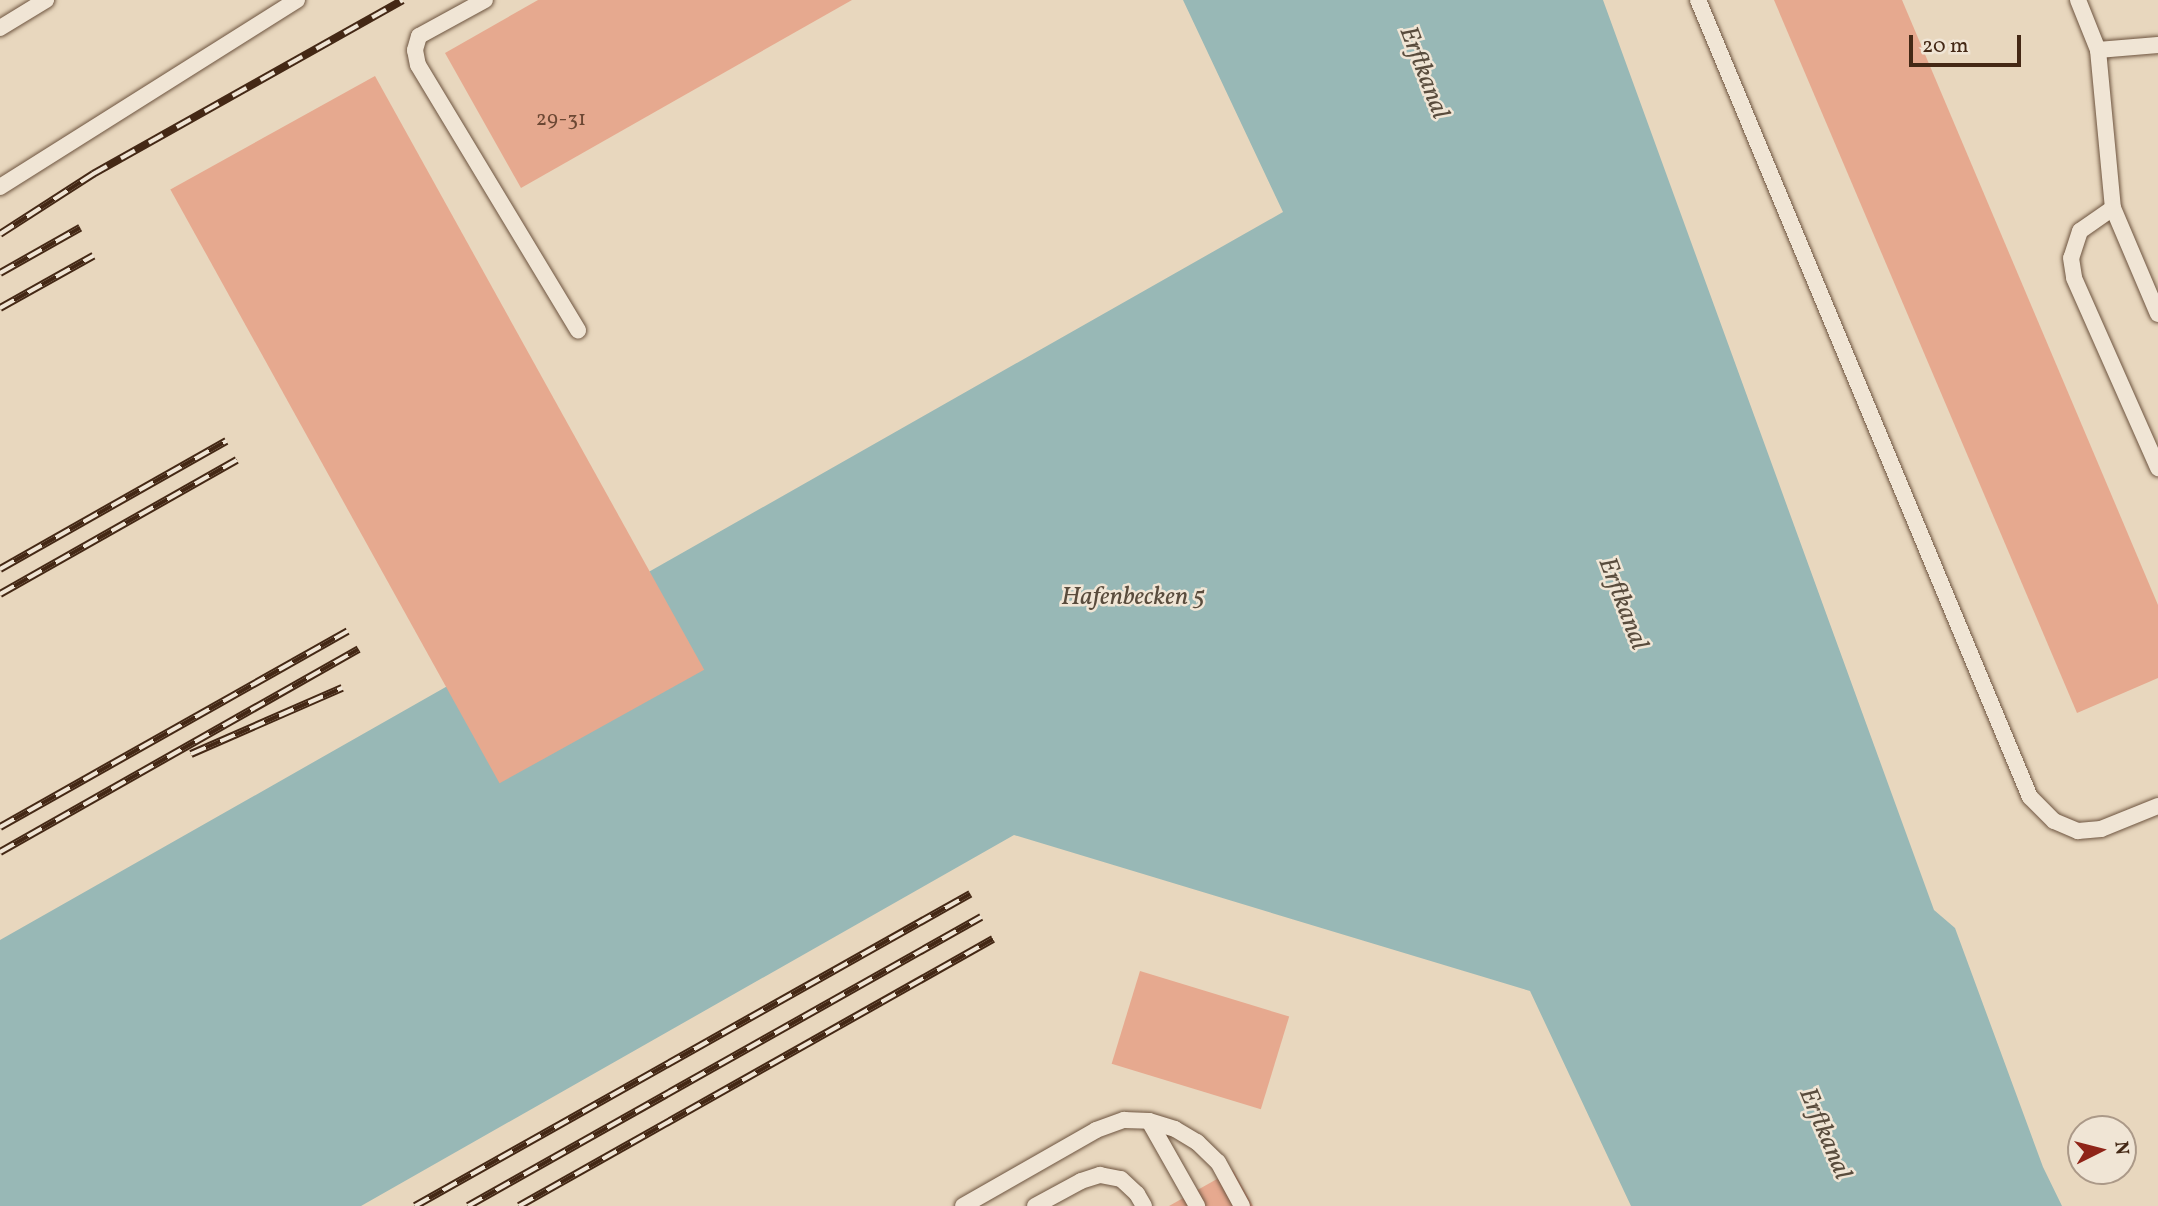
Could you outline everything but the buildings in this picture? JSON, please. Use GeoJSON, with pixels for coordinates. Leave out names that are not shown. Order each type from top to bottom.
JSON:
{"type":"FeatureCollection","features":[{"type":"Feature","properties":{"kind":"lane"},"geometry":{"type":"LineString","coordinates":[[0,28],[46,0]]}},
{"type":"Feature","properties":{"kind":"lane"},"geometry":{"type":"LineString","coordinates":[[0,187],[297,0]]}},
{"type":"Feature","properties":{"kind":"lane"},"geometry":{"type":"LineString","coordinates":[[485,0],[419,36],[415,50],[418,65],[578,330]]}},
{"type":"Feature","properties":{"kind":"lane"},"geometry":{"type":"LineString","coordinates":[[1699,0],[2030,797],[2054,821],[2078,831],[2101,829],[2158,806]]}},
{"type":"Feature","properties":{"kind":"lane"},"geometry":{"type":"LineString","coordinates":[[2078,0],[2098,50],[2113,208],[2158,314]]}},
{"type":"Feature","properties":{"kind":"lane"},"geometry":{"type":"LineString","coordinates":[[2098,50],[2158,45]]}},
{"type":"Feature","properties":{"kind":"lane"},"geometry":{"type":"LineString","coordinates":[[2113,208],[2080,231],[2071,258],[2074,278],[2158,468]]}},
{"type":"Feature","properties":{"kind":"lane"},"geometry":{"type":"LineString","coordinates":[[964,1206],[1096,1130],[1124,1120],[1149,1121],[1175,1129],[1197,1142],[1217,1162],[1242,1206]]}},
{"type":"Feature","properties":{"kind":"lane"},"geometry":{"type":"LineString","coordinates":[[1149,1121],[1197,1206]]}},
{"type":"Feature","properties":{"kind":"lane"},"geometry":{"type":"LineString","coordinates":[[1035,1206],[1081,1181],[1100,1175],[1121,1180],[1138,1194],[1144,1206]]}},
{"type":"Feature","properties":{"kind":"water"},"geometry":{"type":"Polygon","coordinates":[[[1183,0],[1603,0],[1934,910],[1955,928],[2043,1167],[2062,1206],[1631,1206],[1530,991],[1014,835],[361,1206],[0,1206],[0,940],[1283,212],[1183,0]]]}},
{"type":"Feature","properties":{"kind":"railway"},"geometry":{"type":"LineString","coordinates":[[0,234],[93,174],[403,0]]}},
{"type":"Feature","properties":{"kind":"railway"},"geometry":{"type":"LineString","coordinates":[[0,273],[80,228]]}},
{"type":"Feature","properties":{"kind":"railway"},"geometry":{"type":"LineString","coordinates":[[0,308],[93,256]]}},
{"type":"Feature","properties":{"kind":"railway"},"geometry":{"type":"LineString","coordinates":[[0,569],[226,441]]}},
{"type":"Feature","properties":{"kind":"railway"},"geometry":{"type":"LineString","coordinates":[[0,594],[237,460]]}},
{"type":"Feature","properties":{"kind":"railway"},"geometry":{"type":"LineString","coordinates":[[0,827],[348,631]]}},
{"type":"Feature","properties":{"kind":"railway"},"geometry":{"type":"LineString","coordinates":[[0,852],[359,649]]}},
{"type":"Feature","properties":{"kind":"railway"},"geometry":{"type":"LineString","coordinates":[[191,754],[342,688]]}},
{"type":"Feature","properties":{"kind":"railway"},"geometry":{"type":"LineString","coordinates":[[415,1206],[970,894]]}},
{"type":"Feature","properties":{"kind":"railway"},"geometry":{"type":"LineString","coordinates":[[468,1206],[981,917]]}},
{"type":"Feature","properties":{"kind":"railway"},"geometry":{"type":"LineString","coordinates":[[519,1206],[993,939]]}},
{"type":"Feature","properties":{"kind":"water label","name":"Erftkanal"},"geometry":{"type":"Point","coordinates":[1423,73]}},
{"type":"Feature","properties":{"kind":"water label","name":"Hafenbecken 5"},"geometry":{"type":"Point","coordinates":[1133,598]}},
{"type":"Feature","properties":{"kind":"water label","name":"Erftkanal"},"geometry":{"type":"Point","coordinates":[1622,604]}},
{"type":"Feature","properties":{"kind":"water label","name":"Erftkanal"},"geometry":{"type":"Point","coordinates":[1824,1134]}}]}
